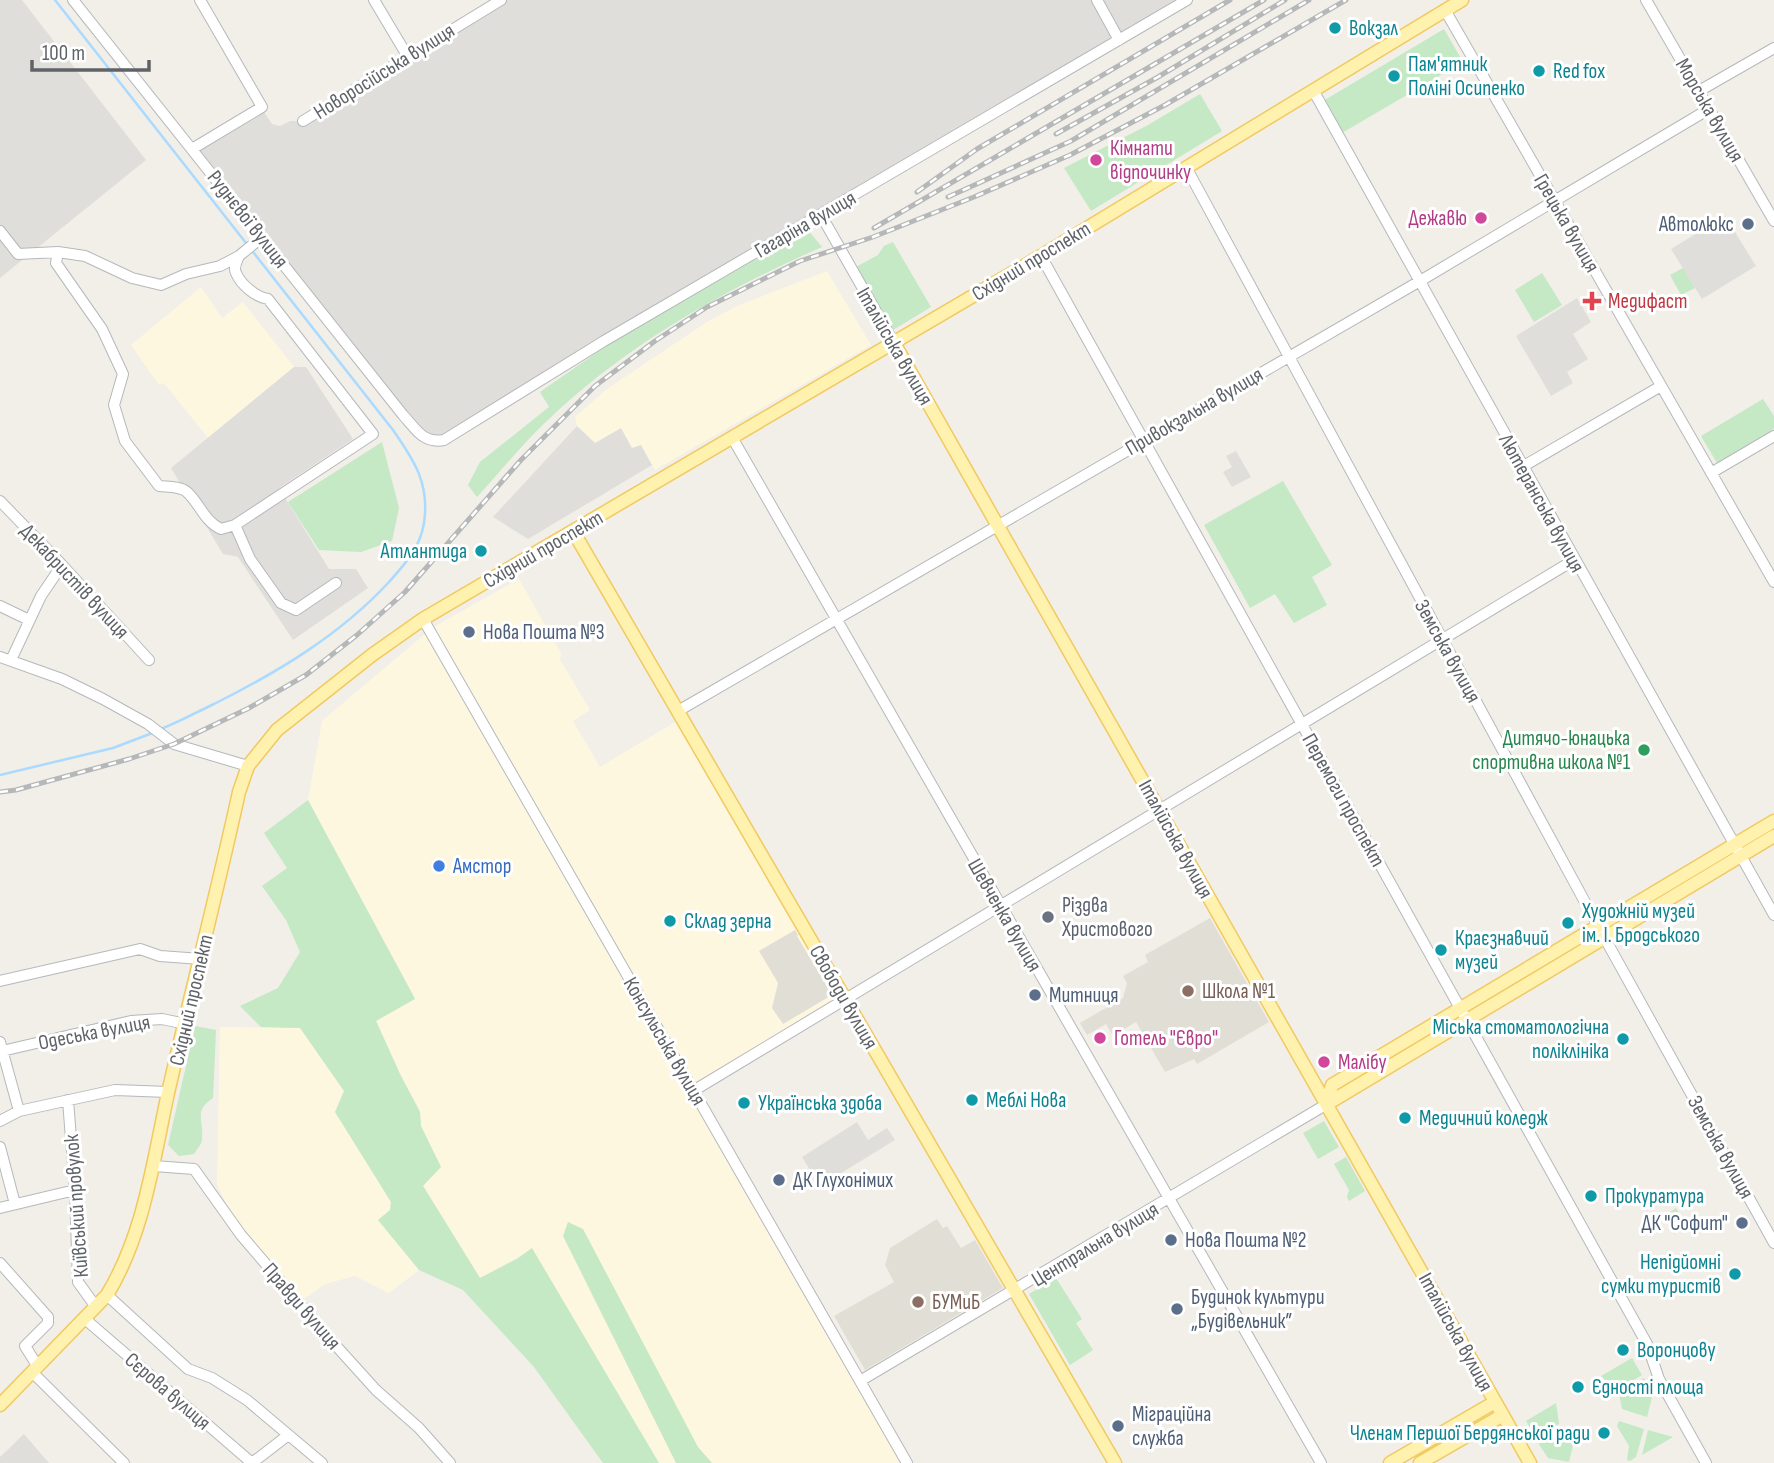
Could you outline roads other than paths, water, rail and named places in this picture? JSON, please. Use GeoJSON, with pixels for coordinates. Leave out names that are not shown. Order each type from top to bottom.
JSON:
{"type":"FeatureCollection","features":[{"type":"Feature","properties":{"kind":"main road","name":"Східний проспект"},"geometry":{"type":"LineString","coordinates":[[0,1405],[107,1296],[133,1241],[154,1166],[168,1092],[239,792],[248,766],[278,730],[372,655],[423,620],[1041,256],[1462,0]]}},
{"type":"Feature","properties":{"kind":"main road","name":"Італійська вулиця"},"geometry":{"type":"LineString","coordinates":[[894,343],[1530,1463]]}},
{"type":"Feature","properties":{"kind":"main road","name":"Свободи вулиця"},"geometry":{"type":"LineString","coordinates":[[573,531],[1115,1463]]}},
{"type":"Feature","properties":{"kind":"main road","name":"Центральна вулиця"},"geometry":{"type":"LineString","coordinates":[[1327,1104],[1462,1014],[1738,850],[1774,821]]}},
{"type":"Feature","properties":{"kind":"main road","name":"Центральна вулиця"},"geometry":{"type":"LineString","coordinates":[[1738,850],[1774,836]]}},
{"type":"Feature","properties":{"kind":"main road"},"geometry":{"type":"LineString","coordinates":[[1390,1463],[1495,1402]]}},
{"type":"Feature","properties":{"kind":"main road"},"geometry":{"type":"LineString","coordinates":[[1420,1463],[1503,1415]]}},
{"type":"Feature","properties":{"kind":"street","name":"Руднєвої вулиця"},"geometry":{"type":"LineString","coordinates":[[73,0],[423,438]]}},
{"type":"Feature","properties":{"kind":"street"},"geometry":{"type":"LineString","coordinates":[[192,149],[262,107],[200,0]]}},
{"type":"Feature","properties":{"kind":"street"},"geometry":{"type":"LineString","coordinates":[[374,0],[408,57]]}},
{"type":"Feature","properties":{"kind":"street","name":"Новоросійська вулиця"},"geometry":{"type":"LineString","coordinates":[[303,121],[408,57],[482,5],[501,0]]}},
{"type":"Feature","properties":{"kind":"street"},"geometry":{"type":"LineString","coordinates":[[1097,0],[1119,40]]}},
{"type":"Feature","properties":{"kind":"street","name":"Гагаріна вулиця"},"geometry":{"type":"LineString","coordinates":[[423,438],[434,442],[444,440],[604,341],[1187,0]]}},
{"type":"Feature","properties":{"kind":"street","name":"Морська вулиця"},"geometry":{"type":"LineString","coordinates":[[1646,0],[1774,221]]}},
{"type":"Feature","properties":{"kind":"street","name":"Грецька вулиця"},"geometry":{"type":"LineString","coordinates":[[1445,10],[1774,582]]}},
{"type":"Feature","properties":{"kind":"street"},"geometry":{"type":"LineString","coordinates":[[1699,91],[1774,48]]}},
{"type":"Feature","properties":{"kind":"street","name":"Лютеранська вулиця"},"geometry":{"type":"LineString","coordinates":[[1313,90],[1774,915]]}},
{"type":"Feature","properties":{"kind":"street","name":"Привокзальна вулиця"},"geometry":{"type":"LineString","coordinates":[[678,711],[1420,281],[1709,109]]}},
{"type":"Feature","properties":{"kind":"street","name":"Земська вулиця"},"geometry":{"type":"LineString","coordinates":[[1186,167],[1601,931],[1774,1243]]}},
{"type":"Feature","properties":{"kind":"street","name":"Італійська вулиця"},"geometry":{"type":"LineString","coordinates":[[821,215],[894,343]]}},
{"type":"Feature","properties":{"kind":"street"},"geometry":{"type":"LineString","coordinates":[[0,231],[18,254],[58,252],[97,260],[132,278],[161,285],[186,274],[220,267],[262,237]]}},
{"type":"Feature","properties":{"kind":"street"},"geometry":{"type":"LineString","coordinates":[[58,252],[56,263],[102,328],[124,374],[114,405],[125,442],[159,486],[186,492],[211,525],[221,529],[235,525],[373,434],[268,299],[257,297],[236,273],[235,265],[239,256]]}},
{"type":"Feature","properties":{"kind":"street","name":"Перемоги проспект"},"geometry":{"type":"LineString","coordinates":[[1041,256],[1647,1344],[1659,1379],[1706,1463]]}},
{"type":"Feature","properties":{"kind":"street"},"geometry":{"type":"LineString","coordinates":[[1522,467],[1661,386]]}},
{"type":"Feature","properties":{"kind":"street"},"geometry":{"type":"LineString","coordinates":[[1712,473],[1774,436]]}},
{"type":"Feature","properties":{"kind":"street","name":"Шевченка вулиця"},"geometry":{"type":"LineString","coordinates":[[733,439],[1321,1463]]}},
{"type":"Feature","properties":{"kind":"street","name":"Декабристів вулиця"},"geometry":{"type":"LineString","coordinates":[[0,502],[149,660]]}},
{"type":"Feature","properties":{"kind":"street"},"geometry":{"type":"LineString","coordinates":[[235,525],[250,559],[281,603],[296,610],[336,583]]}},
{"type":"Feature","properties":{"kind":"street"},"geometry":{"type":"LineString","coordinates":[[693,1091],[1574,560]]}},
{"type":"Feature","properties":{"kind":"street"},"geometry":{"type":"LineString","coordinates":[[11,660],[29,620],[62,565]]}},
{"type":"Feature","properties":{"kind":"street"},"geometry":{"type":"LineString","coordinates":[[0,606],[29,620]]}},
{"type":"Feature","properties":{"kind":"street","name":"Консульська вулиця"},"geometry":{"type":"LineString","coordinates":[[423,620],[907,1463]]}},
{"type":"Feature","properties":{"kind":"street"},"geometry":{"type":"LineString","coordinates":[[0,657],[62,679],[148,724],[169,740],[248,766]]}},
{"type":"Feature","properties":{"kind":"street"},"geometry":{"type":"LineString","coordinates":[[0,981],[140,949],[160,956],[201,959]]}},
{"type":"Feature","properties":{"kind":"street","name":"Одеська вулиця"},"geometry":{"type":"LineString","coordinates":[[1,1047],[131,1021],[162,1019],[186,1024]]}},
{"type":"Feature","properties":{"kind":"street"},"geometry":{"type":"LineString","coordinates":[[1,1047],[4,1071],[19,1111]]}},
{"type":"Feature","properties":{"kind":"street"},"geometry":{"type":"LineString","coordinates":[[0,1121],[19,1111],[115,1090],[168,1092]]}},
{"type":"Feature","properties":{"kind":"street","name":"Київський провулок"},"geometry":{"type":"LineString","coordinates":[[68,1100],[75,1189],[78,1282],[96,1307]]}},
{"type":"Feature","properties":{"kind":"street","name":"Центральна вулиця"},"geometry":{"type":"LineString","coordinates":[[860,1381],[1327,1104]]}},
{"type":"Feature","properties":{"kind":"street"},"geometry":{"type":"LineString","coordinates":[[0,1147],[15,1204]]}},
{"type":"Feature","properties":{"kind":"street","name":"Правди вулиця"},"geometry":{"type":"LineString","coordinates":[[154,1166],[194,1169],[241,1235],[376,1390],[419,1428],[450,1463]]}},
{"type":"Feature","properties":{"kind":"street"},"geometry":{"type":"LineString","coordinates":[[0,1208],[75,1189]]}},
{"type":"Feature","properties":{"kind":"street"},"geometry":{"type":"LineString","coordinates":[[0,1263],[48,1317],[48,1324],[25,1346],[35,1370],[124,1463]]}},
{"type":"Feature","properties":{"kind":"street"},"geometry":{"type":"LineString","coordinates":[[107,1296],[188,1369],[212,1378],[247,1400],[322,1463]]}},
{"type":"Feature","properties":{"kind":"street","name":"Сєрова вулиця"},"geometry":{"type":"LineString","coordinates":[[85,1319],[252,1463]]}},
{"type":"Feature","properties":{"kind":"street"},"geometry":{"type":"LineString","coordinates":[[252,1463],[288,1436]]}},
{"type":"Feature","properties":{"kind":"waterway"},"geometry":{"type":"LineString","coordinates":[[55,0],[393,430],[414,462],[425,496],[422,532],[411,555],[389,582],[350,619],[307,651],[261,679],[161,729]]}},
{"type":"Feature","properties":{"kind":"waterway"},"geometry":{"type":"LineString","coordinates":[[0,775],[113,748],[155,732]]}},
{"type":"Feature","properties":{"kind":"railway"},"geometry":{"type":"LineString","coordinates":[[917,192],[977,149],[1230,0]]}},
{"type":"Feature","properties":{"kind":"railway"},"geometry":{"type":"LineString","coordinates":[[874,228],[1264,0]]}},
{"type":"Feature","properties":{"kind":"railway"},"geometry":{"type":"LineString","coordinates":[[1056,134],[1158,77],[1285,0]]}},
{"type":"Feature","properties":{"kind":"railway"},"geometry":{"type":"LineString","coordinates":[[948,197],[1071,141],[1309,0]]}},
{"type":"Feature","properties":{"kind":"railway"},"geometry":{"type":"LineString","coordinates":[[0,792],[129,759],[174,744],[249,708],[306,675],[357,635],[405,592],[520,461],[595,386],[655,341],[707,307],[800,261],[873,237],[1070,155],[1165,105],[1346,0]]}},
{"type":"Feature","properties":{"kind":"place","name":"Вокзал"},"geometry":{"type":"Point","coordinates":[1335,28]}},
{"type":"Feature","properties":{"kind":"place","name":"Red fox"},"geometry":{"type":"Point","coordinates":[1539,71]}},
{"type":"Feature","properties":{"kind":"place","name":"Пам'ятник Поліні Осипенко"},"geometry":{"type":"Point","coordinates":[1394,76]}},
{"type":"Feature","properties":{"kind":"place","name":"Кімнати відпочинку"},"geometry":{"type":"Point","coordinates":[1096,160]}},
{"type":"Feature","properties":{"kind":"place","name":"Дежавю"},"geometry":{"type":"Point","coordinates":[1481,218]}},
{"type":"Feature","properties":{"kind":"place","name":"Автолюкс"},"geometry":{"type":"Point","coordinates":[1748,224]}},
{"type":"Feature","properties":{"kind":"place","name":"Медифаст"},"geometry":{"type":"Point","coordinates":[1592,301]}},
{"type":"Feature","properties":{"kind":"place","name":"Атлантида"},"geometry":{"type":"Point","coordinates":[481,551]}},
{"type":"Feature","properties":{"kind":"place","name":"Нова Пошта №3"},"geometry":{"type":"Point","coordinates":[469,632]}},
{"type":"Feature","properties":{"kind":"place","name":"Дитячо-юнацька спортивна школа №1"},"geometry":{"type":"Point","coordinates":[1644,750]}},
{"type":"Feature","properties":{"kind":"place","name":"Амстор"},"geometry":{"type":"Point","coordinates":[439,866]}},
{"type":"Feature","properties":{"kind":"place","name":"Різдва Христового"},"geometry":{"type":"Point","coordinates":[1048,917]}},
{"type":"Feature","properties":{"kind":"place","name":"Склад зерна"},"geometry":{"type":"Point","coordinates":[670,921]}},
{"type":"Feature","properties":{"kind":"place","name":"Художній музей ім. І. Бродського"},"geometry":{"type":"Point","coordinates":[1568,923]}},
{"type":"Feature","properties":{"kind":"place","name":"Краєзнавчий музей"},"geometry":{"type":"Point","coordinates":[1441,950]}},
{"type":"Feature","properties":{"kind":"place","name":"Школа №1"},"geometry":{"type":"Point","coordinates":[1188,991]}},
{"type":"Feature","properties":{"kind":"place","name":"Митниця"},"geometry":{"type":"Point","coordinates":[1035,995]}},
{"type":"Feature","properties":{"kind":"place","name":"Готель \"Євро\""},"geometry":{"type":"Point","coordinates":[1100,1038]}},
{"type":"Feature","properties":{"kind":"place","name":"Міська стоматологічна поліклініка"},"geometry":{"type":"Point","coordinates":[1623,1039]}},
{"type":"Feature","properties":{"kind":"place","name":"Малібу"},"geometry":{"type":"Point","coordinates":[1324,1062]}},
{"type":"Feature","properties":{"kind":"place","name":"Меблі Нова"},"geometry":{"type":"Point","coordinates":[972,1100]}},
{"type":"Feature","properties":{"kind":"place","name":"Українська здоба"},"geometry":{"type":"Point","coordinates":[744,1103]}},
{"type":"Feature","properties":{"kind":"place","name":"Медичний коледж"},"geometry":{"type":"Point","coordinates":[1405,1118]}},
{"type":"Feature","properties":{"kind":"place","name":"ДК Глухонімих"},"geometry":{"type":"Point","coordinates":[779,1180]}},
{"type":"Feature","properties":{"kind":"place","name":"Прокуратура"},"geometry":{"type":"Point","coordinates":[1591,1196]}},
{"type":"Feature","properties":{"kind":"place","name":"ДК \"Софит\""},"geometry":{"type":"Point","coordinates":[1742,1223]}},
{"type":"Feature","properties":{"kind":"place","name":"Нова Пошта №2"},"geometry":{"type":"Point","coordinates":[1171,1240]}},
{"type":"Feature","properties":{"kind":"place","name":"Непідйомні сумки туристів"},"geometry":{"type":"Point","coordinates":[1735,1274]}},
{"type":"Feature","properties":{"kind":"place","name":"БУМиБ"},"geometry":{"type":"Point","coordinates":[918,1302]}},
{"type":"Feature","properties":{"kind":"place","name":"Будинок культури „Будівельник”"},"geometry":{"type":"Point","coordinates":[1177,1309]}},
{"type":"Feature","properties":{"kind":"place","name":"Воронцову"},"geometry":{"type":"Point","coordinates":[1623,1350]}},
{"type":"Feature","properties":{"kind":"place","name":"Єдності площа"},"geometry":{"type":"Point","coordinates":[1578,1387]}},
{"type":"Feature","properties":{"kind":"place","name":"Міграційна служба"},"geometry":{"type":"Point","coordinates":[1118,1426]}},
{"type":"Feature","properties":{"kind":"place","name":"Членам Першої Бердянської ради"},"geometry":{"type":"Point","coordinates":[1604,1433]}}]}
